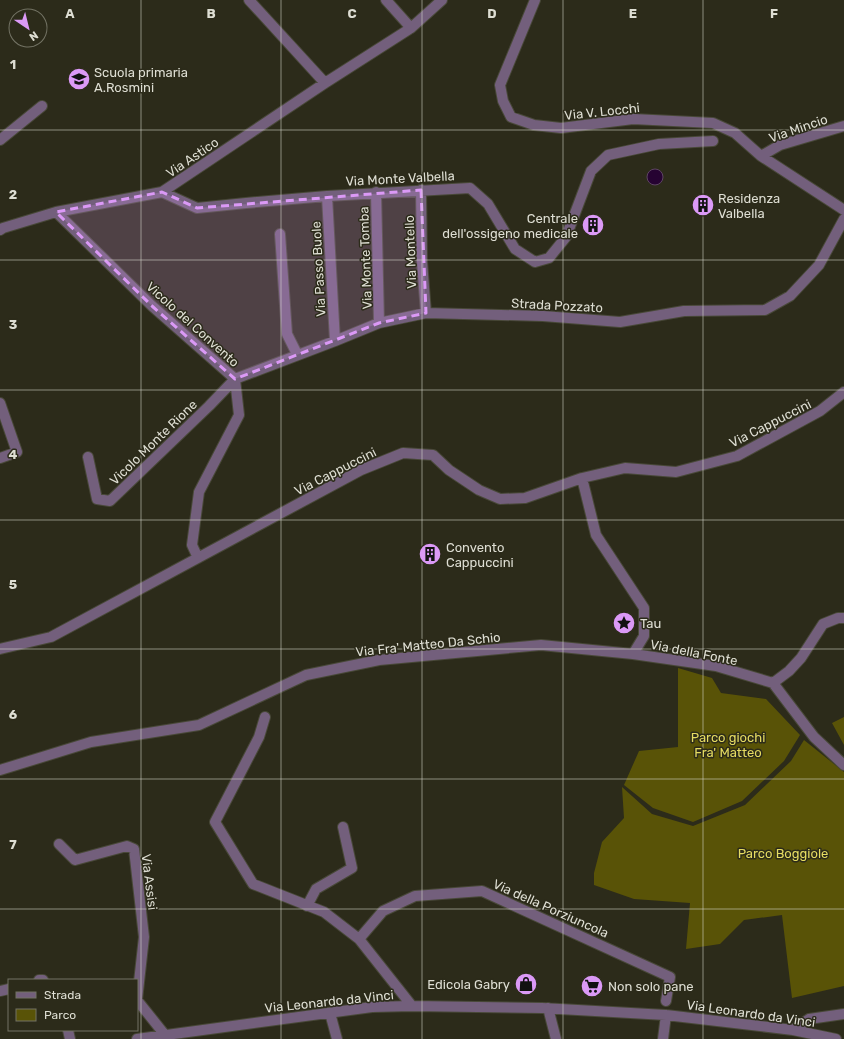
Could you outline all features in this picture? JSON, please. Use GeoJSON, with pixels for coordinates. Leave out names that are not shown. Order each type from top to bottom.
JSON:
{"type":"FeatureCollection","features":[{"type":"Feature","properties":{"kind":"street"},"geometry":{"type":"LineString","coordinates":[[249,0],[325,83]]}},
{"type":"Feature","properties":{"kind":"street"},"geometry":{"type":"LineString","coordinates":[[386,0],[411,28]]}},
{"type":"Feature","properties":{"kind":"street","name":"Via Astico"},"geometry":{"type":"LineString","coordinates":[[56,212],[162,192],[325,83],[411,28],[442,0]]}},
{"type":"Feature","properties":{"kind":"street","name":"Via V. Locchi"},"geometry":{"type":"LineString","coordinates":[[535,0],[500,85],[503,101],[511,117],[534,125],[561,128],[633,119],[713,123],[735,133],[761,156],[844,210]]}},
{"type":"Feature","properties":{"kind":"street"},"geometry":{"type":"LineString","coordinates":[[0,140],[42,106]]}},
{"type":"Feature","properties":{"kind":"street","name":"Via Mincio"},"geometry":{"type":"LineString","coordinates":[[761,156],[780,145],[844,126]]}},
{"type":"Feature","properties":{"kind":"street","name":"Via Monte Valbella"},"geometry":{"type":"LineString","coordinates":[[162,192],[197,208],[376,192],[470,188],[488,204],[515,249],[535,262],[549,258],[566,238],[590,171],[608,155],[660,144],[713,141]]}},
{"type":"Feature","properties":{"kind":"street","name":"Via Montello"},"geometry":{"type":"LineString","coordinates":[[421,190],[422,261],[426,313]]}},
{"type":"Feature","properties":{"kind":"street","name":"Via Monte Tomba"},"geometry":{"type":"LineString","coordinates":[[376,192],[379,323]]}},
{"type":"Feature","properties":{"kind":"street","name":"Via Passo Buole"},"geometry":{"type":"LineString","coordinates":[[327,196],[335,341]]}},
{"type":"Feature","properties":{"kind":"street"},"geometry":{"type":"LineString","coordinates":[[0,230],[56,212]]}},
{"type":"Feature","properties":{"kind":"street","name":"Vicolo del Convento"},"geometry":{"type":"LineString","coordinates":[[56,212],[152,306],[235,378],[239,415],[199,492],[192,545],[198,558]]}},
{"type":"Feature","properties":{"kind":"street","name":"Strada Pozzato"},"geometry":{"type":"LineString","coordinates":[[235,378],[379,323],[426,313],[543,316],[620,322],[684,311],[766,310],[790,296],[819,265],[844,219]]}},
{"type":"Feature","properties":{"kind":"street"},"geometry":{"type":"LineString","coordinates":[[280,234],[287,334],[297,354]]}},
{"type":"Feature","properties":{"kind":"street","name":"Vicolo Monte Rione"},"geometry":{"type":"LineString","coordinates":[[88,457],[97,499],[110,501],[209,406],[235,378]]}},
{"type":"Feature","properties":{"kind":"street","name":"Via Cappuccini"},"geometry":{"type":"LineString","coordinates":[[0,649],[51,637],[361,470],[403,453],[433,455],[449,470],[480,490],[500,499],[525,498],[582,478],[625,468],[676,472],[737,456],[820,411],[844,392]]}},
{"type":"Feature","properties":{"kind":"street"},"geometry":{"type":"LineString","coordinates":[[0,403],[4,426],[17,452],[0,458]]}},
{"type":"Feature","properties":{"kind":"street"},"geometry":{"type":"LineString","coordinates":[[582,478],[596,535],[644,608],[644,636],[633,654]]}},
{"type":"Feature","properties":{"kind":"street"},"geometry":{"type":"LineString","coordinates":[[844,618],[838,618],[823,624],[797,662],[789,671],[773,683],[814,737],[844,765]]}},
{"type":"Feature","properties":{"kind":"street","name":"Via Fra' Matteo Da Schio"},"geometry":{"type":"LineString","coordinates":[[0,770],[91,742],[199,725],[306,675],[379,660],[541,645],[633,654]]}},
{"type":"Feature","properties":{"kind":"street","name":"Via della Fonte"},"geometry":{"type":"LineString","coordinates":[[633,654],[716,666],[773,683]]}},
{"type":"Feature","properties":{"kind":"street"},"geometry":{"type":"LineString","coordinates":[[265,717],[259,737],[215,822],[253,884],[324,912],[359,939],[412,1006]]}},
{"type":"Feature","properties":{"kind":"street"},"geometry":{"type":"LineString","coordinates":[[307,906],[316,889],[352,868],[343,827]]}},
{"type":"Feature","properties":{"kind":"street","name":"Via Assisi"},"geometry":{"type":"LineString","coordinates":[[59,844],[75,860],[127,846],[134,849],[144,937],[138,991]]}},
{"type":"Feature","properties":{"kind":"street","name":"Via della Porziuncola"},"geometry":{"type":"LineString","coordinates":[[359,939],[383,911],[415,896],[482,891],[670,977],[666,1001]]}},
{"type":"Feature","properties":{"kind":"street","name":"Via Assisi"},"geometry":{"type":"LineString","coordinates":[[138,1001],[165,1035]]}},
{"type":"Feature","properties":{"kind":"street","name":"Via Leonardo da Vinci"},"geometry":{"type":"LineString","coordinates":[[137,1039],[372,1007],[412,1006],[548,1008],[666,1015],[792,1030],[836,1039]]}},
{"type":"Feature","properties":{"kind":"street"},"geometry":{"type":"LineString","coordinates":[[548,1008],[556,1039]]}},
{"type":"Feature","properties":{"kind":"street"},"geometry":{"type":"LineString","coordinates":[[330,1013],[337,1039]]}},
{"type":"Feature","properties":{"kind":"street"},"geometry":{"type":"LineString","coordinates":[[792,1030],[809,1019],[844,1014]]}},
{"type":"Feature","properties":{"kind":"street"},"geometry":{"type":"LineString","coordinates":[[663,1039],[666,1015]]}},
{"type":"Feature","properties":{"kind":"highlighted area"},"geometry":{"type":"Polygon","coordinates":[[[421,190],[426,313],[379,323],[235,379],[152,306],[56,212],[162,192],[197,208],[421,190]]]}},
{"type":"Feature","properties":{"kind":"green space","name":"Parco giochi Fra' Matteo"},"geometry":{"type":"Polygon","coordinates":[[[678,668],[712,678],[721,693],[766,699],[800,735],[784,761],[742,801],[693,822],[653,808],[624,785],[639,751],[678,747],[678,668]]]}},
{"type":"Feature","properties":{"kind":"green space"},"geometry":{"type":"Polygon","coordinates":[[[844,717],[844,745],[832,723],[844,717]]]}},
{"type":"Feature","properties":{"kind":"green space","name":"Parco Boggiole"},"geometry":{"type":"Polygon","coordinates":[[[804,740],[844,772],[844,986],[792,998],[782,915],[744,920],[720,944],[686,949],[690,903],[634,899],[594,885],[594,873],[602,842],[624,818],[622,787],[652,814],[693,826],[745,805],[791,761],[804,740]]]}},
{"type":"Feature","properties":{"kind":"shaded area"},"geometry":{"type":"Polygon","coordinates":[[[655,169],[661,171],[663,177],[661,183],[655,185],[649,183],[647,177],[649,171],[655,169]]]}},
{"type":"Feature","properties":{"kind":"place","name":"Scuola primaria A.Rosmini"},"geometry":{"type":"Point","coordinates":[79,79]}},
{"type":"Feature","properties":{"kind":"place","name":"Residenza Valbella"},"geometry":{"type":"Point","coordinates":[703,205]}},
{"type":"Feature","properties":{"kind":"place","name":"Centrale dell'ossigeno medicale"},"geometry":{"type":"Point","coordinates":[593,225]}},
{"type":"Feature","properties":{"kind":"place","name":"Convento Cappuccini"},"geometry":{"type":"Point","coordinates":[430,554]}},
{"type":"Feature","properties":{"kind":"place","name":"Tau"},"geometry":{"type":"Point","coordinates":[624,623]}},
{"type":"Feature","properties":{"kind":"place","name":"Edicola Gabry"},"geometry":{"type":"Point","coordinates":[526,984]}},
{"type":"Feature","properties":{"kind":"place","name":"Non solo pane"},"geometry":{"type":"Point","coordinates":[592,986]}}]}
